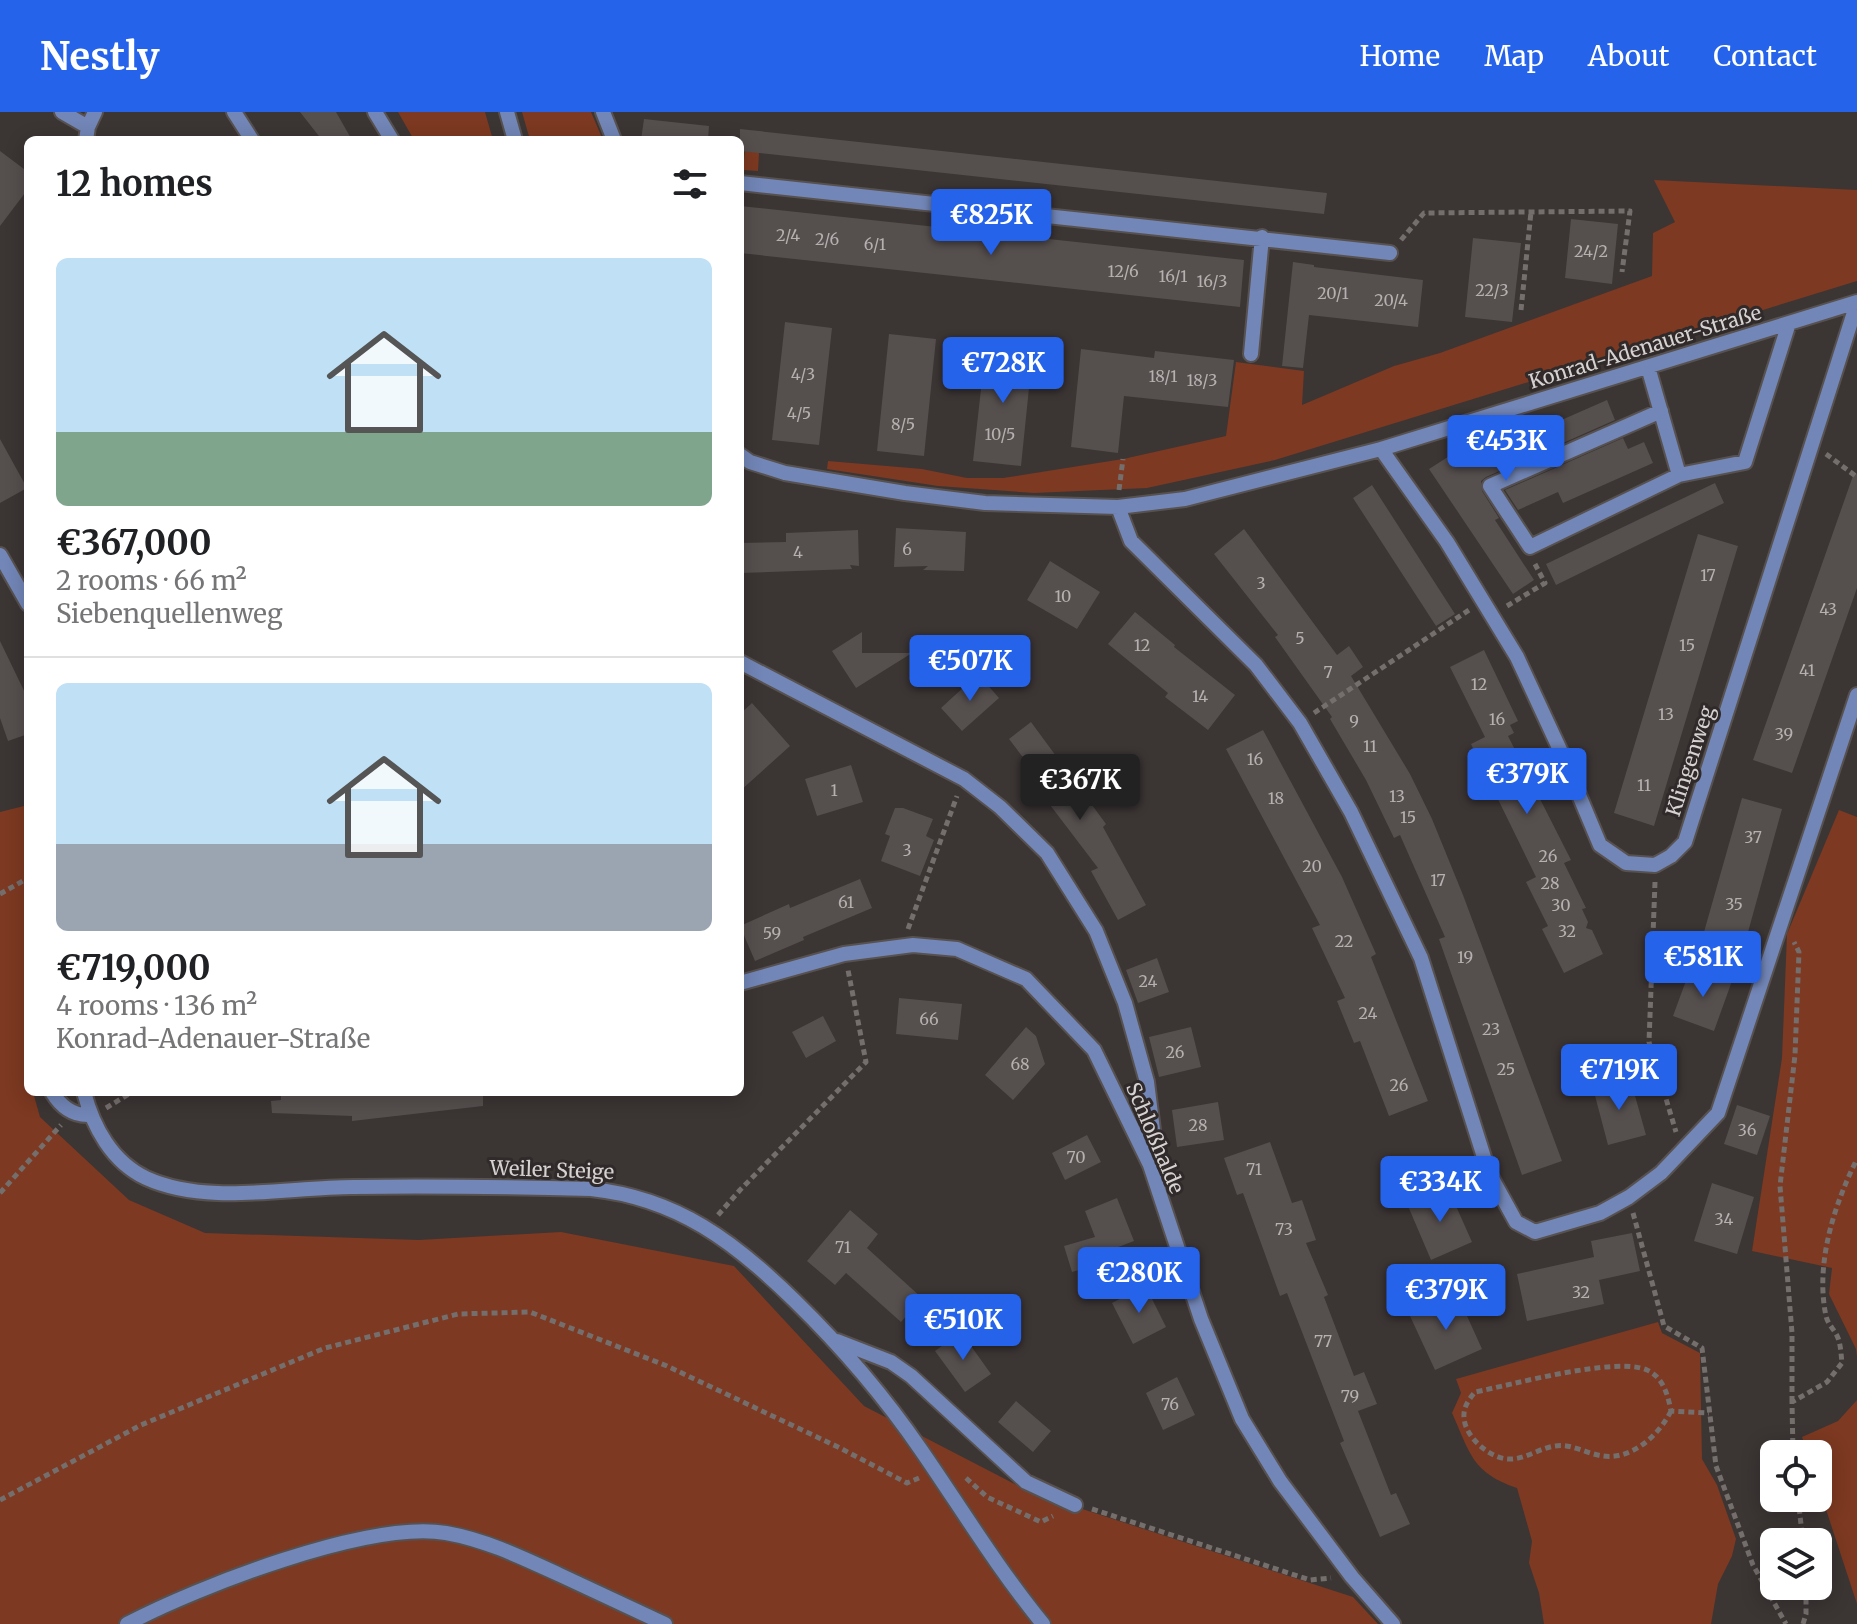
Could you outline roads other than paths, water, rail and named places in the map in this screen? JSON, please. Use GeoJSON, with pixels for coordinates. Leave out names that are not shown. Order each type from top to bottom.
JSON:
{"type":"FeatureCollection","features":[{"type":"Feature","properties":{"kind":"street"},"geometry":{"type":"LineString","coordinates":[[62,112],[87,134],[95,112]]}},
{"type":"Feature","properties":{"kind":"street"},"geometry":{"type":"LineString","coordinates":[[234,112],[249,136]]}},
{"type":"Feature","properties":{"kind":"street"},"geometry":{"type":"LineString","coordinates":[[375,112],[390,136]]}},
{"type":"Feature","properties":{"kind":"street"},"geometry":{"type":"LineString","coordinates":[[507,112],[514,136]]}},
{"type":"Feature","properties":{"kind":"street"},"geometry":{"type":"LineString","coordinates":[[603,112],[612,136]]}},
{"type":"Feature","properties":{"kind":"street"},"geometry":{"type":"LineString","coordinates":[[744,183],[1390,253]]}},
{"type":"Feature","properties":{"kind":"street"},"geometry":{"type":"LineString","coordinates":[[1251,354],[1262,237]]}},
{"type":"Feature","properties":{"kind":"street","name":"Konrad-Adenauer-Straße"},"geometry":{"type":"LineString","coordinates":[[744,458],[785,473],[985,503],[1118,507],[1185,499],[1381,449],[1857,303]]}},
{"type":"Feature","properties":{"kind":"street","name":"Klingenweg"},"geometry":{"type":"LineString","coordinates":[[1381,449],[1447,542],[1517,657],[1600,845],[1626,863],[1655,865],[1671,856],[1685,842],[1857,303]]}},
{"type":"Feature","properties":{"kind":"street"},"geometry":{"type":"LineString","coordinates":[[1661,411],[1490,486],[1530,547],[1679,475],[1745,462],[1789,323]]}},
{"type":"Feature","properties":{"kind":"street"},"geometry":{"type":"LineString","coordinates":[[1648,367],[1679,475]]}},
{"type":"Feature","properties":{"kind":"street"},"geometry":{"type":"LineString","coordinates":[[1118,507],[1131,541],[1256,665],[1300,723],[1351,812],[1421,958],[1489,1173],[1516,1222],[1535,1232],[1600,1213],[1629,1197],[1661,1173],[1718,1113],[1857,695]]}},
{"type":"Feature","properties":{"kind":"street"},"geometry":{"type":"LineString","coordinates":[[0,555],[24,597]]}},
{"type":"Feature","properties":{"kind":"street"},"geometry":{"type":"LineString","coordinates":[[744,664],[964,779],[1000,807],[1047,853],[1096,931],[1125,1003],[1147,1082],[1153,1130],[1150,1165]]}},
{"type":"Feature","properties":{"kind":"street","name":"Schloßhalde"},"geometry":{"type":"LineString","coordinates":[[744,982],[844,954],[913,945],[957,949],[1026,979],[1094,1050],[1150,1165],[1201,1319],[1242,1419],[1280,1481],[1352,1577],[1393,1624]]}},
{"type":"Feature","properties":{"kind":"street"},"geometry":{"type":"LineString","coordinates":[[56,1096],[69,1111],[90,1115]]}},
{"type":"Feature","properties":{"kind":"street","name":"Weiler Steige"},"geometry":{"type":"LineString","coordinates":[[85,1096],[90,1115],[108,1147],[126,1164],[146,1178],[194,1191],[250,1192],[349,1187],[591,1189],[652,1201],[683,1214],[707,1228],[780,1286],[833,1339],[891,1410],[982,1543],[1043,1624]]}},
{"type":"Feature","properties":{"kind":"street"},"geometry":{"type":"LineString","coordinates":[[833,1339],[891,1362],[911,1376],[1026,1482],[1075,1505]]}},
{"type":"Feature","properties":{"kind":"street"},"geometry":{"type":"LineString","coordinates":[[127,1624],[200,1591],[286,1561],[368,1537],[416,1531],[447,1533],[495,1546],[665,1624]]}}]}
